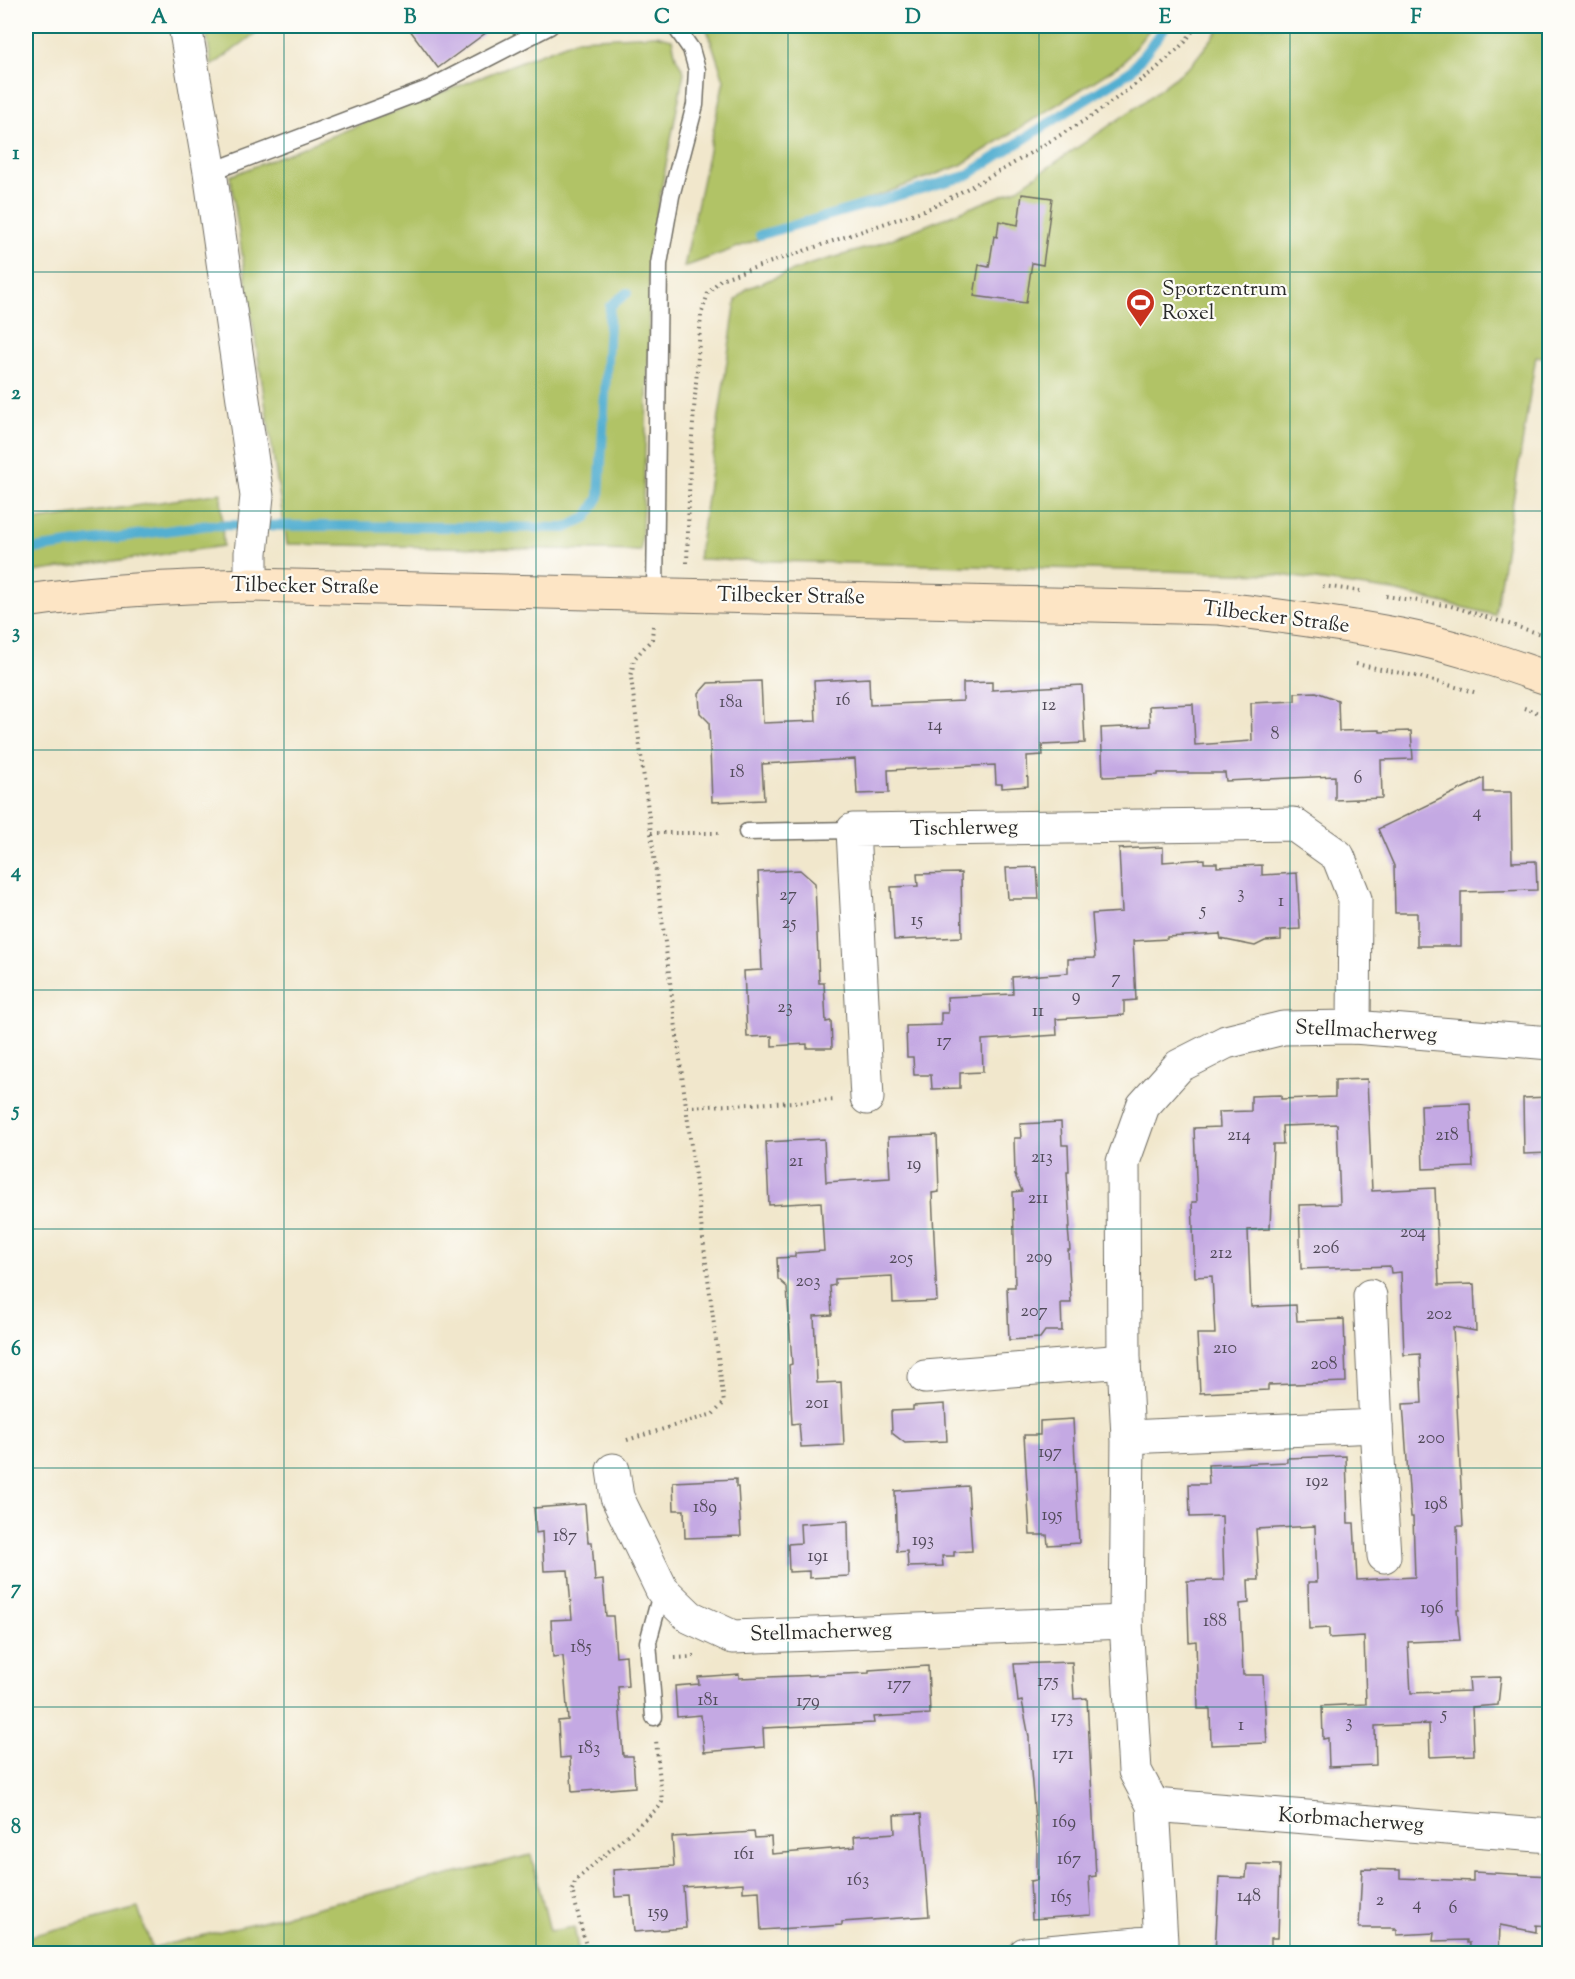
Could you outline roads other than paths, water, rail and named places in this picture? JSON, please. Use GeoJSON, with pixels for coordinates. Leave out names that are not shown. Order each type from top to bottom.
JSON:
{"type":"FeatureCollection","features":[{"type":"Feature","properties":{"kind":"main road","name":"Tilbecker Straße"},"geometry":{"type":"LineString","coordinates":[[26,601],[81,593],[251,585],[1218,608],[1319,621],[1402,635],[1493,660],[1550,679]]}},
{"type":"Feature","properties":{"kind":"street"},"geometry":{"type":"LineString","coordinates":[[184,26],[210,172],[257,496],[251,553],[251,585]]}},
{"type":"Feature","properties":{"kind":"street","name":"Tischlerweg"},"geometry":{"type":"LineString","coordinates":[[853,830],[1293,824],[1338,856],[1355,899],[1354,1027]]}},
{"type":"Feature","properties":{"kind":"street"},"geometry":{"type":"LineString","coordinates":[[853,830],[867,1098]]}},
{"type":"Feature","properties":{"kind":"street","name":"Stellmacherweg"},"geometry":{"type":"LineString","coordinates":[[1024,1953],[1138,1949],[1161,1942],[1154,1805],[1135,1771],[1126,1622],[1128,1437],[1124,1361],[1123,1162],[1143,1106],[1179,1066],[1226,1042],[1283,1028],[1354,1027],[1550,1043]]}},
{"type":"Feature","properties":{"kind":"street"},"geometry":{"type":"LineString","coordinates":[[1370,1296],[1384,1556]]}},
{"type":"Feature","properties":{"kind":"street"},"geometry":{"type":"LineString","coordinates":[[925,1377],[1124,1361]]}},
{"type":"Feature","properties":{"kind":"street"},"geometry":{"type":"LineString","coordinates":[[1128,1437],[1376,1426]]}},
{"type":"Feature","properties":{"kind":"street","name":"Stellmacherweg"},"geometry":{"type":"LineString","coordinates":[[613,1470],[617,1497],[662,1590],[690,1617],[733,1637],[1126,1622]]}},
{"type":"Feature","properties":{"kind":"street","name":"Korbmacherweg"},"geometry":{"type":"LineString","coordinates":[[1154,1805],[1550,1836]]}},
{"type":"Feature","properties":{"kind":"lane"},"geometry":{"type":"LineString","coordinates":[[210,172],[428,89],[550,26]]}},
{"type":"Feature","properties":{"kind":"lane"},"geometry":{"type":"LineString","coordinates":[[655,594],[659,264],[671,196],[695,105],[697,70],[691,49],[675,26]]}},
{"type":"Feature","properties":{"kind":"lane"},"geometry":{"type":"LineString","coordinates":[[747,832],[853,830]]}},
{"type":"Feature","properties":{"kind":"lane"},"geometry":{"type":"LineString","coordinates":[[654,1717],[648,1642],[662,1590]]}},
{"type":"Feature","properties":{"kind":"waterway"},"geometry":{"type":"LineString","coordinates":[[760,235],[966,176],[1131,71],[1166,26]]}},
{"type":"Feature","properties":{"kind":"waterway"},"geometry":{"type":"LineString","coordinates":[[26,550],[209,525],[566,528],[587,517],[599,497],[610,306],[627,293]]}},
{"type":"Feature","properties":{"kind":"place","name":"Sportzentrum Roxel"},"geometry":{"type":"Point","coordinates":[1141,328]}}]}
